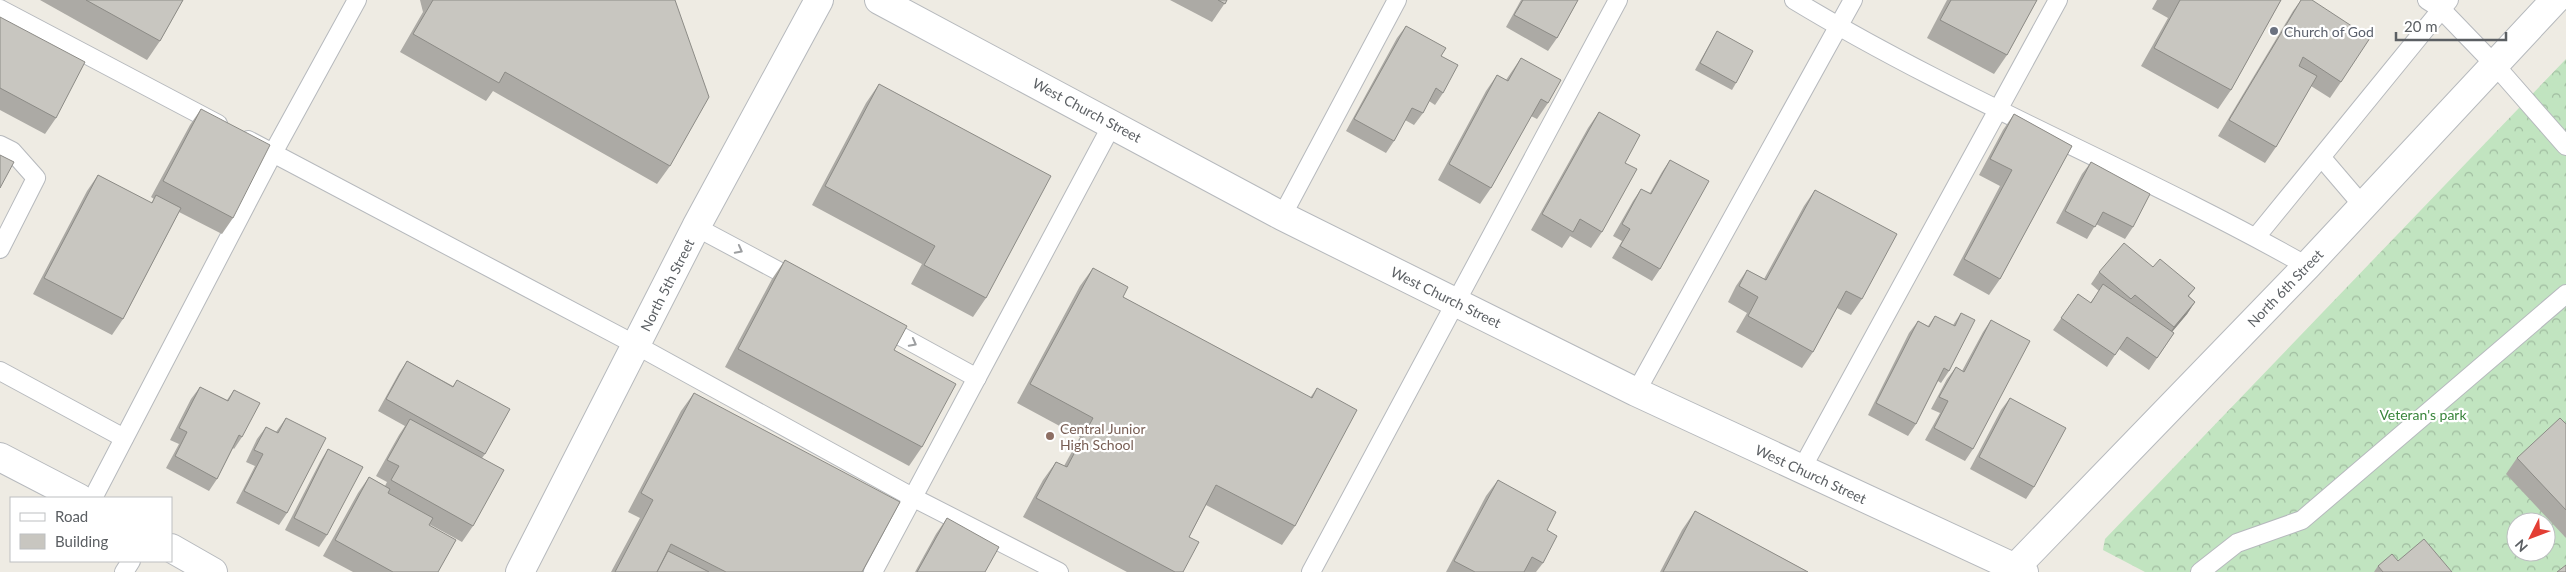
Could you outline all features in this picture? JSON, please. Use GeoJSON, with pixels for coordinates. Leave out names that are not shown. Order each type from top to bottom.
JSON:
{"type":"FeatureCollection","features":[{"type":"Feature","properties":{"kind":"street","name":"North 5th Street"},"geometry":{"type":"LineString","coordinates":[[520,572],[696,227],[819,0]]}},
{"type":"Feature","properties":{"kind":"street","name":"West Church Street"},"geometry":{"type":"LineString","coordinates":[[880,0],[1113,123],[1282,216],[1636,392],[2017,571]]}},
{"type":"Feature","properties":{"kind":"street","name":"North 6th Street"},"geometry":{"type":"LineString","coordinates":[[2017,571],[2307,266],[2555,0]]}},
{"type":"Feature","properties":{"kind":"street"},"geometry":{"type":"LineString","coordinates":[[1,458],[77,497]]}},
{"type":"Feature","properties":{"kind":"street"},"geometry":{"type":"LineString","coordinates":[[172,549],[213,572]]}},
{"type":"Feature","properties":{"kind":"lane"},"geometry":{"type":"LineString","coordinates":[[94,497],[273,153],[357,0]]}},
{"type":"Feature","properties":{"kind":"lane"},"geometry":{"type":"LineString","coordinates":[[1282,216],[1397,0]]}},
{"type":"Feature","properties":{"kind":"lane"},"geometry":{"type":"LineString","coordinates":[[1311,572],[1618,0]]}},
{"type":"Feature","properties":{"kind":"lane"},"geometry":{"type":"LineString","coordinates":[[1794,0],[1839,28],[1998,110],[2256,237],[2307,266]]}},
{"type":"Feature","properties":{"kind":"lane"},"geometry":{"type":"LineString","coordinates":[[1636,392],[1853,0]]}},
{"type":"Feature","properties":{"kind":"lane"},"geometry":{"type":"LineString","coordinates":[[1801,470],[2058,0]]}},
{"type":"Feature","properties":{"kind":"lane"},"geometry":{"type":"LineString","coordinates":[[2256,237],[2322,158],[2439,3],[2566,146]]}},
{"type":"Feature","properties":{"kind":"lane"},"geometry":{"type":"LineString","coordinates":[[0,9],[636,345],[914,498],[1059,572]]}},
{"type":"Feature","properties":{"kind":"lane"},"geometry":{"type":"LineString","coordinates":[[873,572],[1113,123]]}},
{"type":"Feature","properties":{"kind":"lane"},"geometry":{"type":"LineString","coordinates":[[0,145],[12,151],[36,178],[0,248]]}},
{"type":"Feature","properties":{"kind":"lane"},"geometry":{"type":"LineString","coordinates":[[2322,158],[2363,206]]}},
{"type":"Feature","properties":{"kind":"lane"},"geometry":{"type":"LineString","coordinates":[[696,227],[810,288]]}},
{"type":"Feature","properties":{"kind":"lane"},"geometry":{"type":"LineString","coordinates":[[2200,572],[2237,543],[2302,520],[2566,294]]}},
{"type":"Feature","properties":{"kind":"lane"},"geometry":{"type":"LineString","coordinates":[[863,316],[977,378]]}},
{"type":"Feature","properties":{"kind":"lane"},"geometry":{"type":"LineString","coordinates":[[0,371],[124,438]]}},
{"type":"Feature","properties":{"kind":"green space","name":"Veteran's park"},"geometry":{"type":"Polygon","coordinates":[[[2566,59],[2566,572],[2145,572],[2103,550],[2105,539],[2566,59]]]}},
{"type":"Feature","properties":{"kind":"building"},"geometry":{"type":"Polygon","coordinates":[[[86,0],[183,0],[160,41],[86,0]]]}},
{"type":"Feature","properties":{"kind":"building"},"geometry":{"type":"Polygon","coordinates":[[[433,0],[675,0],[709,97],[670,166],[505,72],[499,83],[413,34],[433,0]]]}},
{"type":"Feature","properties":{"kind":"building"},"geometry":{"type":"Polygon","coordinates":[[[1218,0],[1227,0],[1225,4],[1218,0]]]}},
{"type":"Feature","properties":{"kind":"building"},"geometry":{"type":"Polygon","coordinates":[[[1523,0],[1578,0],[1557,38],[1514,15],[1523,0]]]}},
{"type":"Feature","properties":{"kind":"building"},"geometry":{"type":"Polygon","coordinates":[[[1951,0],[2037,0],[2007,55],[1940,20],[1951,0]]]}},
{"type":"Feature","properties":{"kind":"building"},"geometry":{"type":"Polygon","coordinates":[[[2180,0],[2281,0],[2231,90],[2154,48],[2180,0]]]}},
{"type":"Feature","properties":{"kind":"building"},"geometry":{"type":"Polygon","coordinates":[[[2301,0],[2312,0],[2370,38],[2341,82],[2303,57],[2299,66],[2317,76],[2276,147],[2229,120],[2301,0]]]}},
{"type":"Feature","properties":{"kind":"building"},"geometry":{"type":"Polygon","coordinates":[[[0,17],[85,62],[56,118],[0,88],[0,17]]]}},
{"type":"Feature","properties":{"kind":"building"},"geometry":{"type":"Polygon","coordinates":[[[1406,26],[1446,48],[1441,56],[1458,65],[1443,93],[1436,88],[1423,113],[1412,108],[1394,141],[1354,119],[1406,26]]]}},
{"type":"Feature","properties":{"kind":"building"},"geometry":{"type":"Polygon","coordinates":[[[1717,31],[1753,51],[1736,83],[1700,63],[1717,31]]]}},
{"type":"Feature","properties":{"kind":"building"},"geometry":{"type":"Polygon","coordinates":[[[1521,58],[1561,80],[1548,103],[1541,99],[1491,188],[1449,164],[1497,75],[1508,81],[1521,58]]]}},
{"type":"Feature","properties":{"kind":"building"},"geometry":{"type":"Polygon","coordinates":[[[879,84],[1051,176],[986,298],[924,265],[935,246],[825,186],[879,84]]]}},
{"type":"Feature","properties":{"kind":"building"},"geometry":{"type":"Polygon","coordinates":[[[201,109],[270,145],[233,218],[163,181],[201,109]]]}},
{"type":"Feature","properties":{"kind":"building"},"geometry":{"type":"Polygon","coordinates":[[[1599,112],[1640,135],[1625,163],[1637,169],[1602,232],[1580,219],[1573,232],[1542,214],[1599,112]]]}},
{"type":"Feature","properties":{"kind":"building"},"geometry":{"type":"Polygon","coordinates":[[[2014,114],[2072,146],[2000,279],[1964,259],[2012,170],[1990,159],[2014,114]]]}},
{"type":"Feature","properties":{"kind":"building"},"geometry":{"type":"Polygon","coordinates":[[[0,155],[14,162],[0,188],[0,155]]]}},
{"type":"Feature","properties":{"kind":"building"},"geometry":{"type":"Polygon","coordinates":[[[1670,160],[1709,181],[1660,269],[1620,246],[1630,229],[1622,224],[1641,189],[1651,194],[1670,160]]]}},
{"type":"Feature","properties":{"kind":"building"},"geometry":{"type":"Polygon","coordinates":[[[2091,162],[2150,194],[2133,227],[2103,212],[2095,227],[2065,211],[2091,162]]]}},
{"type":"Feature","properties":{"kind":"building"},"geometry":{"type":"Polygon","coordinates":[[[98,175],[152,203],[156,195],[181,208],[123,319],[44,278],[98,175]]]}},
{"type":"Feature","properties":{"kind":"building"},"geometry":{"type":"Polygon","coordinates":[[[1815,190],[1897,234],[1862,299],[1846,291],[1813,352],[1748,316],[1758,297],[1739,286],[1747,270],[1766,280],[1815,190]]]}},
{"type":"Feature","properties":{"kind":"building"},"geometry":{"type":"Polygon","coordinates":[[[2124,243],[2153,267],[2160,259],[2195,288],[2188,296],[2195,302],[2174,327],[2135,295],[2131,299],[2099,272],[2124,243]]]}},
{"type":"Feature","properties":{"kind":"building"},"geometry":{"type":"Polygon","coordinates":[[[785,260],[907,326],[894,350],[956,384],[922,447],[738,349],[785,260]]]}},
{"type":"Feature","properties":{"kind":"building"},"geometry":{"type":"Polygon","coordinates":[[[1093,268],[1128,287],[1123,297],[1312,398],[1317,388],[1357,410],[1295,526],[1216,485],[1189,537],[1199,542],[1183,572],[1175,572],[1036,498],[1056,462],[1067,467],[1093,418],[1030,384],[1093,268]]]}},
{"type":"Feature","properties":{"kind":"building"},"geometry":{"type":"Polygon","coordinates":[[[2103,284],[2174,333],[2157,358],[2127,337],[2115,355],[2061,318],[2078,294],[2091,303],[2103,284]]]}},
{"type":"Feature","properties":{"kind":"building"},"geometry":{"type":"Polygon","coordinates":[[[1961,313],[1975,320],[1949,371],[1944,368],[1916,424],[1876,403],[1918,321],[1929,327],[1935,316],[1955,326],[1961,313]]]}},
{"type":"Feature","properties":{"kind":"building"},"geometry":{"type":"Polygon","coordinates":[[[1991,320],[2030,341],[1973,449],[1934,428],[1948,401],[1939,397],[1956,367],[1964,372],[1991,320]]]}},
{"type":"Feature","properties":{"kind":"building"},"geometry":{"type":"Polygon","coordinates":[[[407,361],[453,387],[457,380],[510,409],[485,454],[386,399],[407,361]]]}},
{"type":"Feature","properties":{"kind":"building"},"geometry":{"type":"Polygon","coordinates":[[[200,387],[228,401],[234,390],[260,403],[242,437],[239,435],[217,479],[175,456],[187,432],[179,428],[200,387]]]}},
{"type":"Feature","properties":{"kind":"building"},"geometry":{"type":"Polygon","coordinates":[[[694,393],[900,502],[862,572],[726,572],[671,544],[657,572],[615,572],[653,500],[641,493],[694,393]]]}},
{"type":"Feature","properties":{"kind":"building"},"geometry":{"type":"Polygon","coordinates":[[[2010,398],[2066,428],[2034,487],[1979,457],[2010,398]]]}},
{"type":"Feature","properties":{"kind":"building"},"geometry":{"type":"Polygon","coordinates":[[[286,418],[326,438],[287,513],[244,491],[263,454],[254,450],[266,427],[278,433],[286,418]]]}},
{"type":"Feature","properties":{"kind":"building"},"geometry":{"type":"Polygon","coordinates":[[[2560,418],[2566,424],[2566,510],[2517,458],[2560,418]]]}},
{"type":"Feature","properties":{"kind":"building"},"geometry":{"type":"Polygon","coordinates":[[[410,419],[504,470],[473,526],[391,480],[399,466],[387,460],[410,419]]]}},
{"type":"Feature","properties":{"kind":"building"},"geometry":{"type":"Polygon","coordinates":[[[328,449],[363,467],[327,535],[294,518],[328,449]]]}},
{"type":"Feature","properties":{"kind":"building"},"geometry":{"type":"Polygon","coordinates":[[[369,477],[390,489],[388,493],[433,518],[429,525],[456,540],[438,572],[393,572],[335,540],[369,477]]]}},
{"type":"Feature","properties":{"kind":"building"},"geometry":{"type":"Polygon","coordinates":[[[1498,480],[1556,512],[1547,530],[1557,536],[1543,563],[1532,557],[1524,572],[1475,572],[1454,561],[1498,480]]]}},
{"type":"Feature","properties":{"kind":"building"},"geometry":{"type":"Polygon","coordinates":[[[1695,511],[1808,572],[1663,572],[1695,511]]]}},
{"type":"Feature","properties":{"kind":"building"},"geometry":{"type":"Polygon","coordinates":[[[947,518],[999,547],[985,572],[917,572],[947,518]]]}},
{"type":"Feature","properties":{"kind":"building"},"geometry":{"type":"Polygon","coordinates":[[[2424,539],[2452,572],[2383,572],[2378,566],[2392,554],[2398,561],[2424,539]]]}},
{"type":"Feature","properties":{"kind":"building"},"geometry":{"type":"Polygon","coordinates":[[[668,551],[709,572],[657,572],[668,551]]]}},
{"type":"Feature","properties":{"kind":"building"},"geometry":{"type":"Polygon","coordinates":[[[2566,565],[2566,572],[2557,572],[2566,565]]]}},
{"type":"Feature","properties":{"kind":"place","name":"Church of God"},"geometry":{"type":"Point","coordinates":[2274,31]}},
{"type":"Feature","properties":{"kind":"place","name":"Central Junior High School"},"geometry":{"type":"Point","coordinates":[1050,436]}}]}
